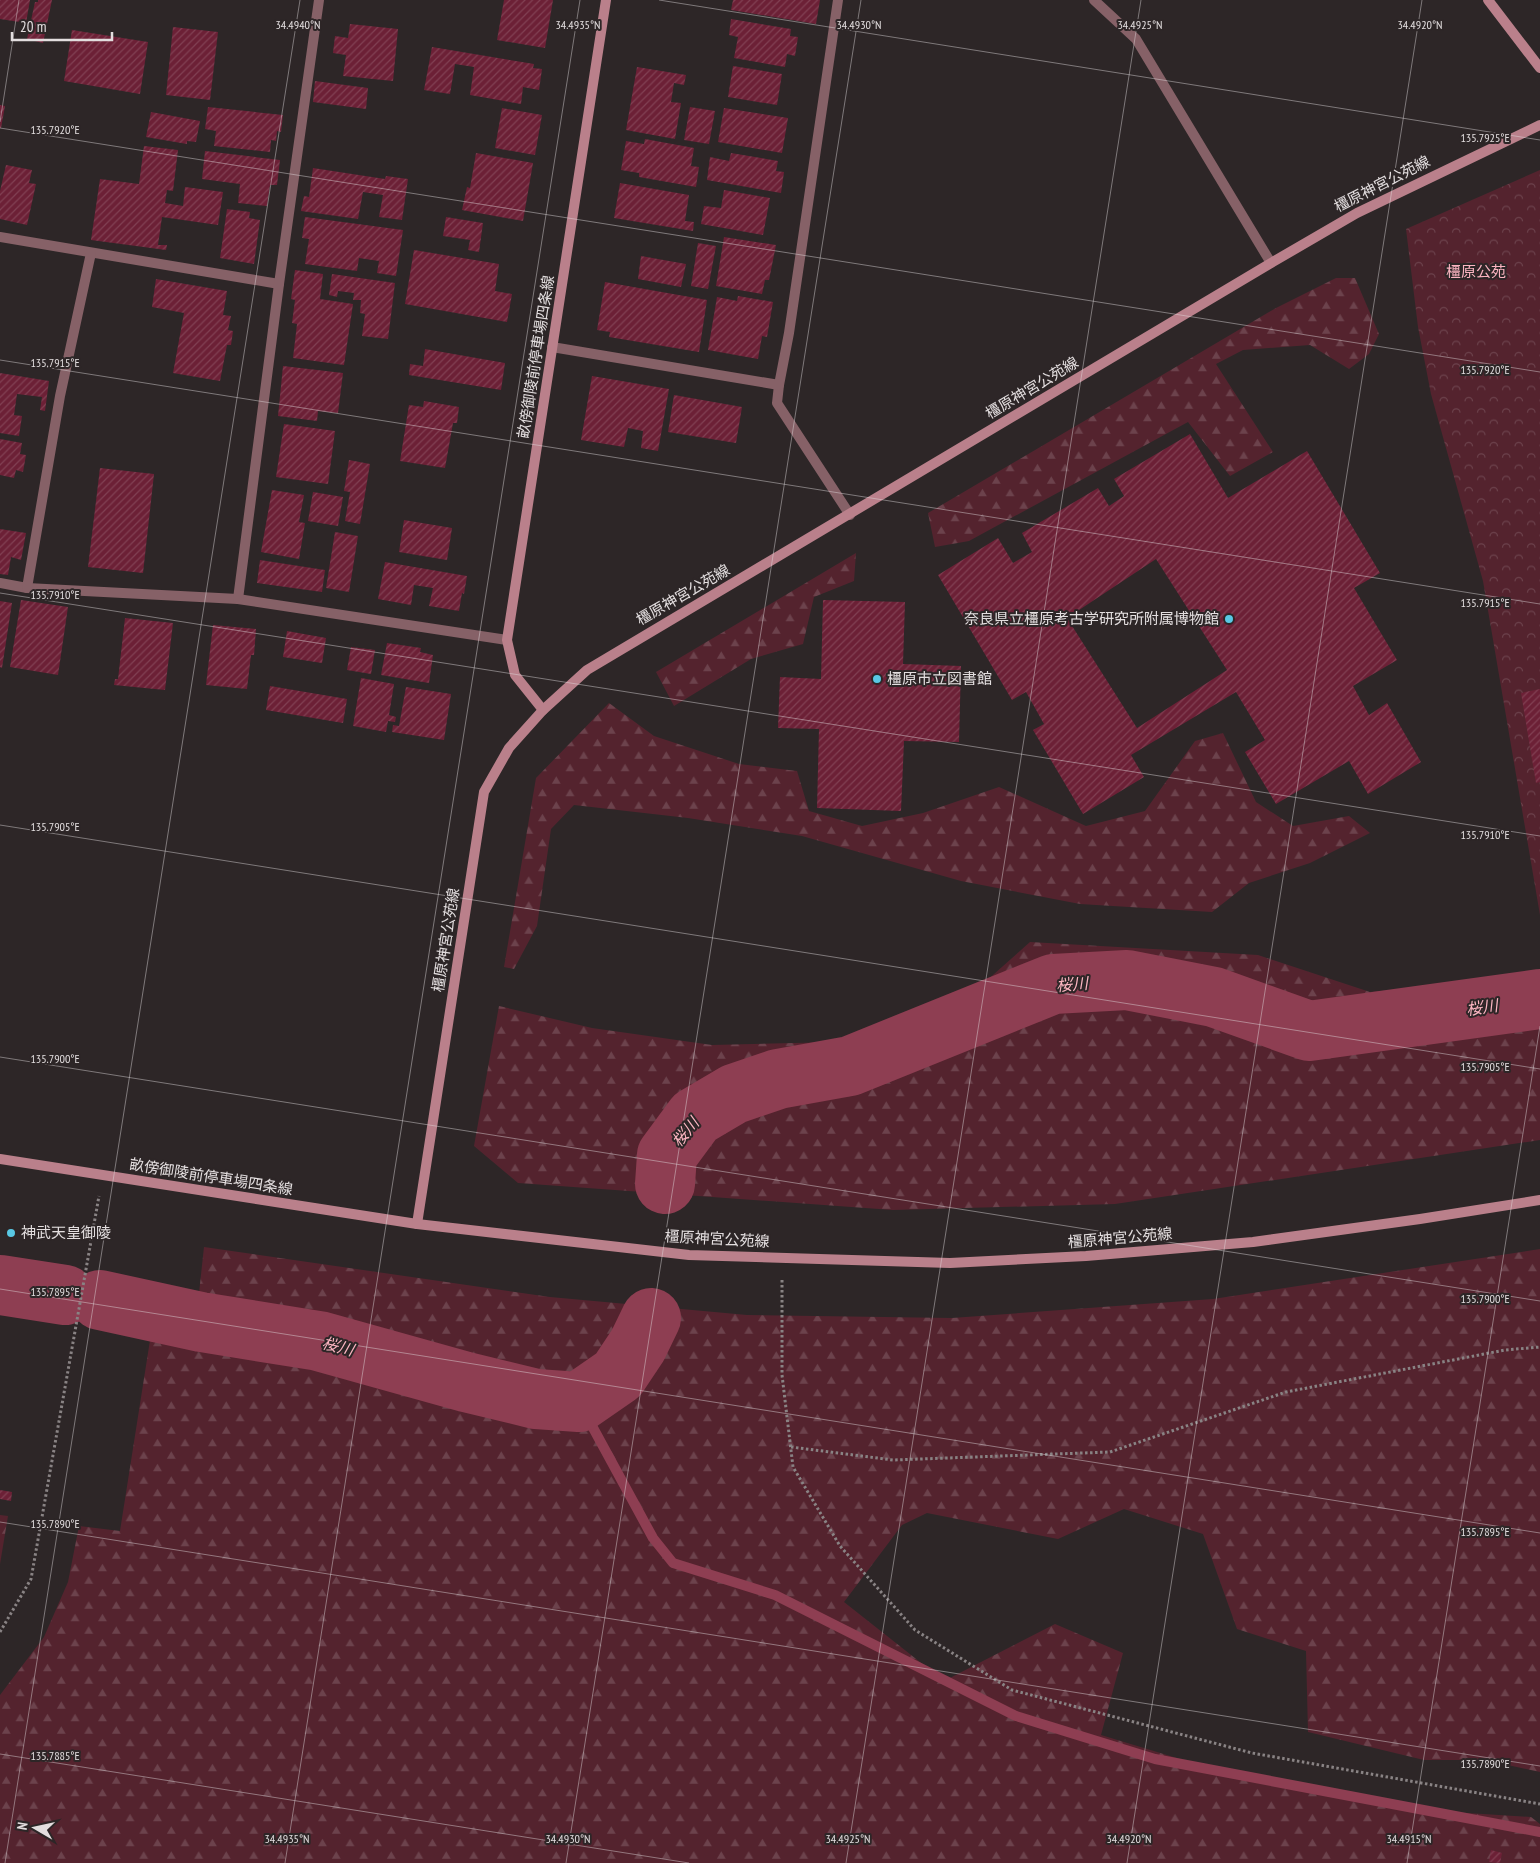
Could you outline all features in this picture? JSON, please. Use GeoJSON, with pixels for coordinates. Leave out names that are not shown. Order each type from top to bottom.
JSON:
{"type":"FeatureCollection","features":[{"type":"Feature","properties":{"kind":"main road","name":"畝傍御陵前停車場四条線"},"geometry":{"type":"LineString","coordinates":[[543,710],[515,676],[507,640],[606,0]]}},
{"type":"Feature","properties":{"kind":"main road"},"geometry":{"type":"LineString","coordinates":[[1488,0],[1540,68]]}},
{"type":"Feature","properties":{"kind":"main road","name":"橿原神宮公苑線"},"geometry":{"type":"LineString","coordinates":[[1540,125],[1357,213],[1271,263],[850,515],[586,670],[543,710],[508,748],[484,792],[418,1224],[688,1255],[950,1263],[1086,1256],[1253,1242],[1540,1200]]}},
{"type":"Feature","properties":{"kind":"main road","name":"畝傍御陵前停車場四条線"},"geometry":{"type":"LineString","coordinates":[[0,1159],[418,1224]]}},
{"type":"Feature","properties":{"kind":"street"},"geometry":{"type":"LineString","coordinates":[[238,598],[278,284],[318,0]]}},
{"type":"Feature","properties":{"kind":"street"},"geometry":{"type":"LineString","coordinates":[[838,0],[789,333],[779,385],[778,403],[850,515]]}},
{"type":"Feature","properties":{"kind":"street"},"geometry":{"type":"LineString","coordinates":[[1094,0],[1136,39],[1271,263]]}},
{"type":"Feature","properties":{"kind":"street"},"geometry":{"type":"LineString","coordinates":[[0,237],[91,254],[278,284]]}},
{"type":"Feature","properties":{"kind":"street"},"geometry":{"type":"LineString","coordinates":[[27,588],[60,396],[91,254]]}},
{"type":"Feature","properties":{"kind":"street"},"geometry":{"type":"LineString","coordinates":[[552,347],[779,385]]}},
{"type":"Feature","properties":{"kind":"street"},"geometry":{"type":"LineString","coordinates":[[0,584],[27,588],[238,598],[507,640]]}},
{"type":"Feature","properties":{"kind":"path"},"geometry":{"type":"LineString","coordinates":[[0,1632],[31,1579],[103,1176]]}},
{"type":"Feature","properties":{"kind":"path"},"geometry":{"type":"LineString","coordinates":[[781,1258],[782,1375],[794,1468],[840,1546],[915,1630],[1012,1690],[1252,1753],[1540,1804]]}},
{"type":"Feature","properties":{"kind":"path"},"geometry":{"type":"LineString","coordinates":[[791,1447],[894,1460],[1110,1452],[1286,1392],[1505,1350],[1540,1346]]}},
{"type":"Feature","properties":{"kind":"green space","name":"橿原公苑"},"geometry":{"type":"Polygon","coordinates":[[[1540,170],[1540,915],[1483,581],[1431,394],[1418,327],[1406,229],[1540,170]]]}},
{"type":"Feature","properties":{"kind":"green space"},"geometry":{"type":"Polygon","coordinates":[[[1336,278],[1355,278],[1379,334],[1369,354],[1349,369],[1310,345],[1243,350],[1216,364],[1273,452],[1230,476],[1188,422],[969,541],[935,547],[928,513],[1276,308],[1336,278]]]}},
{"type":"Feature","properties":{"kind":"green space"},"geometry":{"type":"Polygon","coordinates":[[[856,553],[854,581],[814,597],[803,644],[751,659],[674,706],[656,672],[856,553]]]}},
{"type":"Feature","properties":{"kind":"green space"},"geometry":{"type":"Polygon","coordinates":[[[609,703],[654,736],[739,764],[797,771],[809,811],[862,826],[923,813],[999,787],[1086,826],[1145,811],[1195,741],[1223,733],[1256,802],[1293,826],[1349,816],[1370,833],[1310,863],[1249,883],[1212,912],[1080,904],[961,881],[802,836],[688,818],[574,805],[551,829],[537,926],[514,969],[504,967],[536,778],[609,703]]]}},
{"type":"Feature","properties":{"kind":"green space"},"geometry":{"type":"Polygon","coordinates":[[[1030,942],[1258,955],[1370,992],[1540,976],[1540,1140],[1115,1204],[893,1210],[518,1183],[474,1146],[499,1006],[592,1028],[712,1045],[838,1042],[967,998],[1030,942]]]}},
{"type":"Feature","properties":{"kind":"green space"},"geometry":{"type":"Polygon","coordinates":[[[204,1247],[550,1297],[747,1315],[952,1318],[1213,1299],[1540,1249],[1540,1772],[1485,1760],[1424,1760],[1308,1732],[1306,1651],[1237,1629],[1203,1534],[1124,1509],[1058,1539],[927,1513],[902,1525],[844,1602],[944,1681],[1055,1624],[1123,1653],[1101,1735],[1246,1779],[1320,1787],[1389,1808],[1531,1817],[1540,1824],[1540,1863],[0,1863],[0,1695],[44,1637],[68,1582],[79,1526],[120,1531],[151,1334],[115,1328],[122,1278],[199,1293],[204,1247]]]}},
{"type":"Feature","properties":{"kind":"green space"},"geometry":{"type":"Polygon","coordinates":[[[0,1265],[43,1272],[37,1314],[0,1308],[0,1265]]]}},
{"type":"Feature","properties":{"kind":"green space"},"geometry":{"type":"Polygon","coordinates":[[[0,1515],[8,1516],[0,1564],[0,1515]]]}},
{"type":"Feature","properties":{"kind":"building"},"geometry":{"type":"Polygon","coordinates":[[[0,0],[30,0],[26,23],[0,19],[0,0]]]}},
{"type":"Feature","properties":{"kind":"building"},"geometry":{"type":"Polygon","coordinates":[[[38,0],[52,0],[43,43],[27,39],[35,2],[38,2],[38,0]]]}},
{"type":"Feature","properties":{"kind":"building"},"geometry":{"type":"Polygon","coordinates":[[[504,0],[553,0],[545,48],[497,40],[504,0]]]}},
{"type":"Feature","properties":{"kind":"building"},"geometry":{"type":"Polygon","coordinates":[[[733,0],[820,0],[816,24],[731,10],[733,0]]]}},
{"type":"Feature","properties":{"kind":"building"},"geometry":{"type":"Polygon","coordinates":[[[731,19],[791,29],[790,36],[798,37],[795,56],[787,54],[785,67],[734,58],[738,37],[729,35],[731,19]]]}},
{"type":"Feature","properties":{"kind":"building"},"geometry":{"type":"Polygon","coordinates":[[[350,24],[398,29],[393,81],[343,76],[346,55],[333,53],[335,36],[348,38],[350,24]]]}},
{"type":"Feature","properties":{"kind":"building"},"geometry":{"type":"Polygon","coordinates":[[[173,27],[218,32],[210,100],[166,95],[173,27]]]}},
{"type":"Feature","properties":{"kind":"building"},"geometry":{"type":"Polygon","coordinates":[[[72,30],[148,42],[140,94],[64,81],[72,30]]]}},
{"type":"Feature","properties":{"kind":"building"},"geometry":{"type":"Polygon","coordinates":[[[432,47],[534,64],[533,68],[542,69],[539,90],[523,87],[521,104],[470,95],[474,67],[455,64],[450,94],[424,90],[432,47]]]}},
{"type":"Feature","properties":{"kind":"building"},"geometry":{"type":"Polygon","coordinates":[[[733,66],[782,74],[777,105],[728,97],[733,66]]]}},
{"type":"Feature","properties":{"kind":"building"},"geometry":{"type":"Polygon","coordinates":[[[637,67],[686,75],[684,85],[674,83],[671,102],[681,103],[675,139],[626,130],[637,67]]]}},
{"type":"Feature","properties":{"kind":"building"},"geometry":{"type":"Polygon","coordinates":[[[315,81],[368,88],[366,109],[313,102],[315,81]]]}},
{"type":"Feature","properties":{"kind":"building"},"geometry":{"type":"Polygon","coordinates":[[[0,105],[5,106],[1,128],[0,128],[0,105]]]}},
{"type":"Feature","properties":{"kind":"building"},"geometry":{"type":"Polygon","coordinates":[[[208,107],[283,115],[281,132],[277,131],[276,141],[271,140],[270,152],[214,146],[216,131],[205,129],[208,107]]]}},
{"type":"Feature","properties":{"kind":"building"},"geometry":{"type":"Polygon","coordinates":[[[690,107],[715,111],[709,144],[684,140],[690,107]]]}},
{"type":"Feature","properties":{"kind":"building"},"geometry":{"type":"Polygon","coordinates":[[[502,108],[542,115],[535,155],[495,148],[502,108]]]}},
{"type":"Feature","properties":{"kind":"building"},"geometry":{"type":"Polygon","coordinates":[[[724,108],[788,118],[782,153],[718,142],[724,108]]]}},
{"type":"Feature","properties":{"kind":"building"},"geometry":{"type":"Polygon","coordinates":[[[151,112],[200,121],[196,142],[187,141],[187,144],[146,137],[151,112]]]}},
{"type":"Feature","properties":{"kind":"building"},"geometry":{"type":"Polygon","coordinates":[[[645,139],[694,148],[691,166],[699,167],[696,187],[639,177],[639,173],[621,170],[626,141],[644,144],[645,139]]]}},
{"type":"Feature","properties":{"kind":"building"},"geometry":{"type":"Polygon","coordinates":[[[144,146],[178,150],[173,191],[167,190],[165,203],[183,206],[185,187],[223,192],[218,225],[162,217],[158,245],[167,245],[166,250],[91,240],[100,179],[139,184],[144,146]]]}},
{"type":"Feature","properties":{"kind":"building"},"geometry":{"type":"Polygon","coordinates":[[[205,151],[280,160],[277,185],[270,185],[267,206],[238,203],[240,184],[202,179],[205,151]]]}},
{"type":"Feature","properties":{"kind":"building"},"geometry":{"type":"Polygon","coordinates":[[[476,153],[533,163],[523,221],[462,210],[467,187],[470,188],[476,153]]]}},
{"type":"Feature","properties":{"kind":"building"},"geometry":{"type":"Polygon","coordinates":[[[731,153],[778,161],[776,171],[784,172],[781,193],[707,180],[710,157],[729,161],[731,153]]]}},
{"type":"Feature","properties":{"kind":"building"},"geometry":{"type":"Polygon","coordinates":[[[6,165],[32,170],[29,183],[36,184],[27,225],[0,219],[0,191],[6,165]]]}},
{"type":"Feature","properties":{"kind":"building"},"geometry":{"type":"Polygon","coordinates":[[[313,168],[385,179],[386,176],[408,179],[402,220],[379,217],[383,195],[363,192],[358,219],[301,211],[304,196],[309,197],[313,168]]]}},
{"type":"Feature","properties":{"kind":"building"},"geometry":{"type":"Polygon","coordinates":[[[620,183],[689,195],[685,221],[694,222],[693,231],[614,218],[620,183]]]}},
{"type":"Feature","properties":{"kind":"building"},"geometry":{"type":"Polygon","coordinates":[[[724,190],[770,198],[763,235],[701,224],[704,206],[721,208],[724,190]]]}},
{"type":"Feature","properties":{"kind":"building"},"geometry":{"type":"Polygon","coordinates":[[[227,209],[250,212],[249,218],[260,220],[254,264],[220,258],[227,209]]]}},
{"type":"Feature","properties":{"kind":"building"},"geometry":{"type":"Polygon","coordinates":[[[305,217],[403,230],[396,276],[377,273],[379,261],[359,258],[357,271],[305,264],[309,239],[302,238],[305,217]]]}},
{"type":"Feature","properties":{"kind":"building"},"geometry":{"type":"Polygon","coordinates":[[[446,217],[483,223],[479,252],[468,250],[470,240],[443,236],[446,217]]]}},
{"type":"Feature","properties":{"kind":"building"},"geometry":{"type":"Polygon","coordinates":[[[724,237],[776,245],[769,280],[765,280],[762,294],[716,286],[724,237]]]}},
{"type":"Feature","properties":{"kind":"building"},"geometry":{"type":"Polygon","coordinates":[[[698,243],[716,246],[708,289],[691,286],[698,243]]]}},
{"type":"Feature","properties":{"kind":"building"},"geometry":{"type":"Polygon","coordinates":[[[414,250],[499,264],[495,291],[512,294],[507,322],[405,304],[414,250]]]}},
{"type":"Feature","properties":{"kind":"building"},"geometry":{"type":"Polygon","coordinates":[[[641,256],[686,264],[681,287],[638,279],[641,256]]]}},
{"type":"Feature","properties":{"kind":"building"},"geometry":{"type":"Polygon","coordinates":[[[295,270],[323,274],[320,299],[353,304],[344,365],[293,358],[297,324],[292,323],[295,300],[291,299],[295,270]]]}},
{"type":"Feature","properties":{"kind":"building"},"geometry":{"type":"Polygon","coordinates":[[[332,274],[395,283],[388,339],[362,336],[365,314],[360,313],[361,300],[353,300],[354,293],[338,291],[337,297],[329,295],[332,274]]]}},
{"type":"Feature","properties":{"kind":"building"},"geometry":{"type":"Polygon","coordinates":[[[156,279],[227,291],[223,315],[231,316],[228,330],[233,331],[231,345],[227,345],[220,381],[173,373],[184,313],[152,307],[156,279]]]}},
{"type":"Feature","properties":{"kind":"building"},"geometry":{"type":"Polygon","coordinates":[[[605,282],[707,300],[699,352],[609,337],[610,332],[597,330],[605,282]]]}},
{"type":"Feature","properties":{"kind":"building"},"geometry":{"type":"Polygon","coordinates":[[[738,296],[773,302],[767,337],[762,336],[758,359],[708,350],[717,297],[737,301],[738,296]]]}},
{"type":"Feature","properties":{"kind":"building"},"geometry":{"type":"Polygon","coordinates":[[[425,349],[505,363],[501,390],[409,375],[410,364],[423,366],[425,349]]]}},
{"type":"Feature","properties":{"kind":"building"},"geometry":{"type":"Polygon","coordinates":[[[283,366],[343,373],[338,413],[318,411],[317,421],[278,416],[283,366]]]}},
{"type":"Feature","properties":{"kind":"building"},"geometry":{"type":"Polygon","coordinates":[[[0,373],[49,381],[45,411],[40,410],[42,397],[17,394],[14,415],[22,416],[19,436],[0,433],[0,373]]]}},
{"type":"Feature","properties":{"kind":"building"},"geometry":{"type":"Polygon","coordinates":[[[592,376],[669,389],[658,451],[641,448],[643,431],[628,428],[624,447],[581,440],[592,376]]]}},
{"type":"Feature","properties":{"kind":"building"},"geometry":{"type":"Polygon","coordinates":[[[674,395],[742,407],[736,443],[668,432],[674,395]]]}},
{"type":"Feature","properties":{"kind":"building"},"geometry":{"type":"Polygon","coordinates":[[[424,401],[459,407],[457,423],[453,423],[445,468],[400,461],[409,405],[423,407],[424,401]]]}},
{"type":"Feature","properties":{"kind":"building"},"geometry":{"type":"Polygon","coordinates":[[[284,424],[335,431],[328,484],[276,477],[284,424]]]}},
{"type":"Feature","properties":{"kind":"building"},"geometry":{"type":"Polygon","coordinates":[[[1190,434],[1228,498],[1307,451],[1380,573],[1354,588],[1397,660],[1353,686],[1369,715],[1387,703],[1421,762],[1368,794],[1349,761],[1276,804],[1245,752],[1265,740],[1236,692],[1131,755],[1144,777],[1083,814],[1033,730],[1044,724],[1026,692],[1012,700],[938,575],[998,538],[1013,563],[1032,552],[1022,533],[1098,488],[1109,506],[1124,496],[1114,479],[1190,434]],[[1156,559],[1067,618],[1137,728],[1227,670],[1156,559]]]}},
{"type":"Feature","properties":{"kind":"building"},"geometry":{"type":"Polygon","coordinates":[[[0,439],[22,443],[20,454],[26,455],[23,472],[16,470],[14,478],[0,475],[0,439]]]}},
{"type":"Feature","properties":{"kind":"building"},"geometry":{"type":"Polygon","coordinates":[[[349,460],[370,464],[360,524],[345,521],[350,492],[344,491],[349,460]]]}},
{"type":"Feature","properties":{"kind":"building"},"geometry":{"type":"Polygon","coordinates":[[[100,468],[154,474],[143,573],[88,567],[100,468]]]}},
{"type":"Feature","properties":{"kind":"building"},"geometry":{"type":"Polygon","coordinates":[[[272,490],[304,495],[299,522],[305,523],[299,559],[261,552],[272,490]]]}},
{"type":"Feature","properties":{"kind":"building"},"geometry":{"type":"Polygon","coordinates":[[[313,492],[343,497],[338,526],[308,521],[313,492]]]}},
{"type":"Feature","properties":{"kind":"building"},"geometry":{"type":"Polygon","coordinates":[[[404,520],[452,528],[447,560],[399,552],[404,520]]]}},
{"type":"Feature","properties":{"kind":"building"},"geometry":{"type":"Polygon","coordinates":[[[0,529],[26,533],[21,560],[11,557],[8,575],[0,574],[0,529]]]}},
{"type":"Feature","properties":{"kind":"building"},"geometry":{"type":"Polygon","coordinates":[[[335,532],[358,536],[349,592],[326,588],[335,532]]]}},
{"type":"Feature","properties":{"kind":"building"},"geometry":{"type":"Polygon","coordinates":[[[260,560],[325,570],[322,592],[257,583],[260,560]]]}},
{"type":"Feature","properties":{"kind":"building"},"geometry":{"type":"Polygon","coordinates":[[[385,562],[467,576],[459,611],[429,606],[433,588],[414,585],[411,605],[378,599],[385,562]]]}},
{"type":"Feature","properties":{"kind":"building"},"geometry":{"type":"Polygon","coordinates":[[[21,600],[68,607],[58,675],[10,667],[21,600]]]}},
{"type":"Feature","properties":{"kind":"building"},"geometry":{"type":"Polygon","coordinates":[[[823,600],[905,602],[903,664],[961,666],[959,742],[904,741],[901,811],[817,808],[819,729],[778,728],[780,677],[821,679],[823,600]]]}},
{"type":"Feature","properties":{"kind":"building"},"geometry":{"type":"Polygon","coordinates":[[[0,601],[12,603],[2,668],[0,667],[0,601]]]}},
{"type":"Feature","properties":{"kind":"building"},"geometry":{"type":"Polygon","coordinates":[[[125,618],[173,623],[165,690],[114,685],[115,679],[118,679],[125,618]]]}},
{"type":"Feature","properties":{"kind":"building"},"geometry":{"type":"Polygon","coordinates":[[[213,625],[256,629],[254,655],[251,655],[247,689],[206,685],[213,625]]]}},
{"type":"Feature","properties":{"kind":"building"},"geometry":{"type":"Polygon","coordinates":[[[287,631],[326,638],[322,663],[283,657],[287,631]]]}},
{"type":"Feature","properties":{"kind":"building"},"geometry":{"type":"Polygon","coordinates":[[[387,643],[421,648],[420,652],[433,655],[429,683],[381,675],[387,643]]]}},
{"type":"Feature","properties":{"kind":"building"},"geometry":{"type":"Polygon","coordinates":[[[351,647],[375,650],[371,674],[347,670],[351,647]]]}},
{"type":"Feature","properties":{"kind":"building"},"geometry":{"type":"Polygon","coordinates":[[[361,678],[394,684],[389,715],[396,717],[395,722],[388,721],[386,732],[353,726],[361,678]]]}},
{"type":"Feature","properties":{"kind":"building"},"geometry":{"type":"Polygon","coordinates":[[[270,686],[347,699],[343,723],[266,710],[270,686]]]}},
{"type":"Feature","properties":{"kind":"building"},"geometry":{"type":"Polygon","coordinates":[[[406,687],[451,694],[444,740],[392,732],[393,725],[399,726],[406,687]]]}},
{"type":"Feature","properties":{"kind":"building"},"geometry":{"type":"Polygon","coordinates":[[[1540,689],[1540,782],[1536,783],[1521,693],[1540,689]]]}},
{"type":"Feature","properties":{"kind":"building"},"geometry":{"type":"Polygon","coordinates":[[[0,1490],[12,1492],[11,1501],[0,1499],[0,1490]]]}},
{"type":"Feature","properties":{"kind":"building"},"geometry":{"type":"Polygon","coordinates":[[[1491,1850],[1502,1853],[1500,1863],[1489,1862],[1491,1850]]]}},
{"type":"Feature","properties":{"kind":"waterway","name":"桜川"},"geometry":{"type":"LineString","coordinates":[[665,1184],[667,1155],[695,1117],[734,1094],[778,1079],[850,1066],[1053,984],[1127,980],[1214,997],[1309,1031],[1540,999]]}},
{"type":"Feature","properties":{"kind":"waterway","name":"桜川"},"geometry":{"type":"LineString","coordinates":[[0,1285],[65,1295]]}},
{"type":"Feature","properties":{"kind":"waterway","name":"桜川"},"geometry":{"type":"LineString","coordinates":[[100,1300],[201,1322],[319,1341],[466,1382],[536,1399],[579,1402],[618,1375],[638,1345],[651,1318]]}},
{"type":"Feature","properties":{"kind":"waterway"},"geometry":{"type":"LineString","coordinates":[[579,1402],[653,1538],[673,1563],[775,1595],[1016,1716],[1155,1759],[1540,1832]]}},
{"type":"Feature","properties":{"kind":"place","name":"奈良県立橿原考古学研究所附属博物館"},"geometry":{"type":"Point","coordinates":[1229,619]}},
{"type":"Feature","properties":{"kind":"place","name":"橿原市立図書館"},"geometry":{"type":"Point","coordinates":[877,679]}},
{"type":"Feature","properties":{"kind":"place","name":"神武天皇御陵"},"geometry":{"type":"Point","coordinates":[11,1233]}}]}
